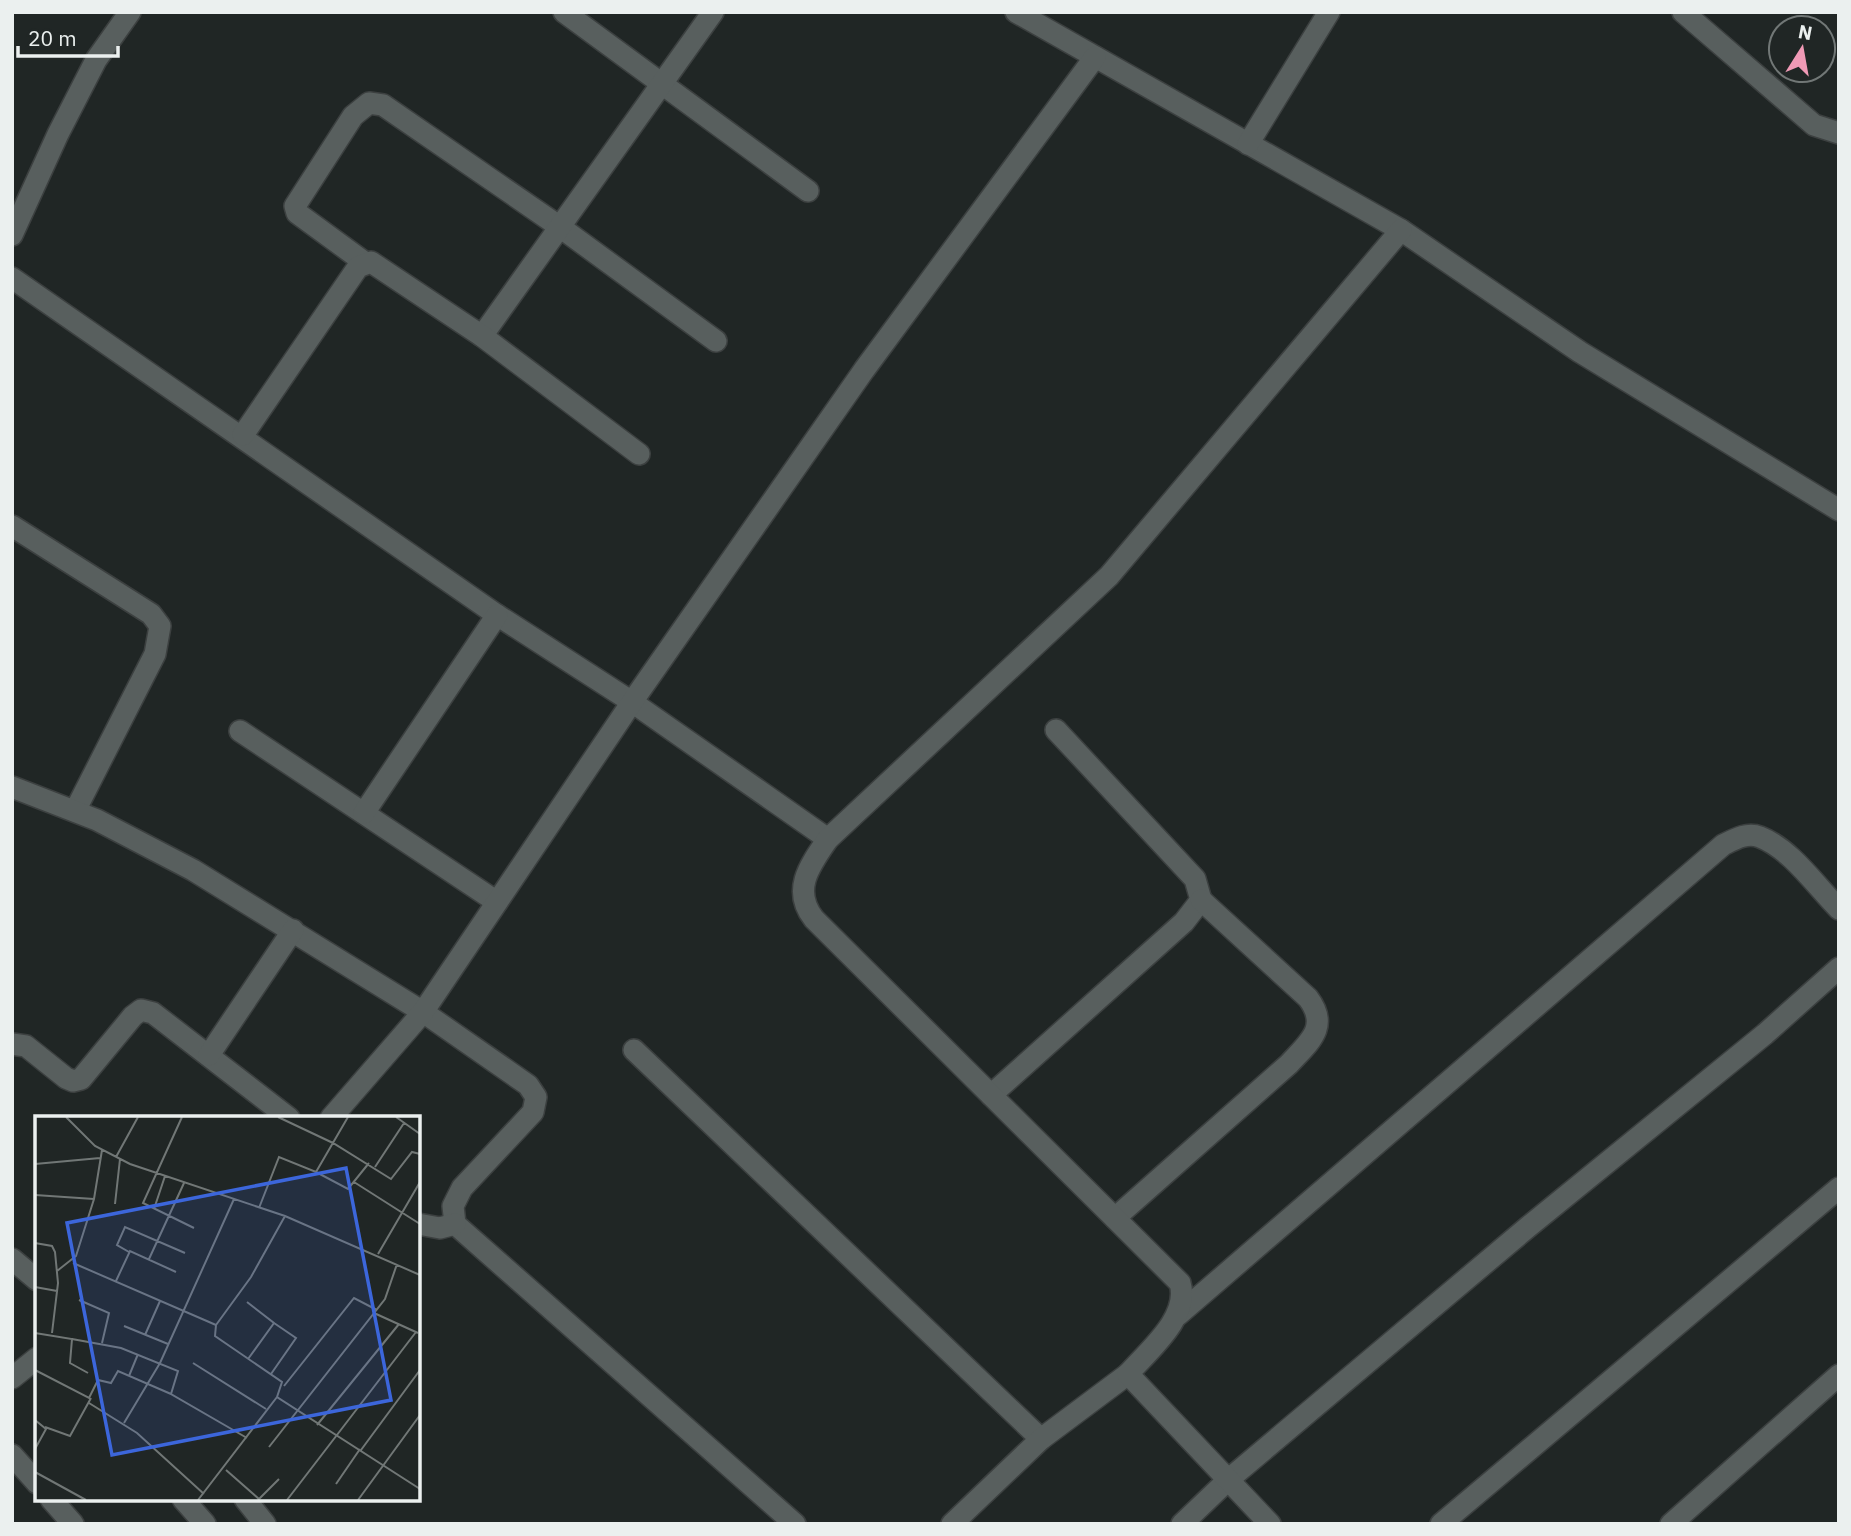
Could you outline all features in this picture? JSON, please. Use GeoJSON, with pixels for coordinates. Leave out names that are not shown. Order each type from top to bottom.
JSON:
{"type":"FeatureCollection","features":[{"type":"Feature","properties":{"kind":"street"},"geometry":{"type":"LineString","coordinates":[[12,235],[58,134],[96,60],[130,12]]}},
{"type":"Feature","properties":{"kind":"street"},"geometry":{"type":"LineString","coordinates":[[482,336],[713,12]]}},
{"type":"Feature","properties":{"kind":"street"},"geometry":{"type":"LineString","coordinates":[[1016,12],[1401,230],[1580,352],[1839,510]]}},
{"type":"Feature","properties":{"kind":"street"},"geometry":{"type":"LineString","coordinates":[[1248,144],[1329,12]]}},
{"type":"Feature","properties":{"kind":"street"},"geometry":{"type":"LineString","coordinates":[[1683,12],[1814,125],[1839,134]]}},
{"type":"Feature","properties":{"kind":"street"},"geometry":{"type":"LineString","coordinates":[[571,14],[808,191]]}},
{"type":"Feature","properties":{"kind":"street"},"geometry":{"type":"LineString","coordinates":[[333,1116],[423,1012],[632,702],[864,370],[1094,57]]}},
{"type":"Feature","properties":{"kind":"street"},"geometry":{"type":"LineString","coordinates":[[639,454],[482,336],[379,265],[364,262],[297,213],[295,206],[353,116],[369,103],[383,105],[560,227],[716,341]]}},
{"type":"Feature","properties":{"kind":"street"},"geometry":{"type":"LineString","coordinates":[[1177,1316],[1184,1296],[1180,1283],[805,908],[802,892],[804,876],[828,839],[1109,576],[1401,230]]}},
{"type":"Feature","properties":{"kind":"street"},"geometry":{"type":"LineString","coordinates":[[243,435],[364,262]]}},
{"type":"Feature","properties":{"kind":"street"},"geometry":{"type":"LineString","coordinates":[[12,278],[243,435],[497,615],[632,702],[828,839]]}},
{"type":"Feature","properties":{"kind":"street"},"geometry":{"type":"LineString","coordinates":[[12,526],[151,614],[160,626],[160,639],[155,654],[75,811]]}},
{"type":"Feature","properties":{"kind":"street"},"geometry":{"type":"LineString","coordinates":[[364,813],[497,615]]}},
{"type":"Feature","properties":{"kind":"street"},"geometry":{"type":"LineString","coordinates":[[1056,730],[1195,879],[1202,900],[1308,998],[1317,1010],[1319,1023],[1312,1038],[1289,1064],[1115,1217]]}},
{"type":"Feature","properties":{"kind":"street"},"geometry":{"type":"LineString","coordinates":[[240,731],[497,902]]}},
{"type":"Feature","properties":{"kind":"street"},"geometry":{"type":"LineString","coordinates":[[12,787],[75,811],[194,870],[423,1012],[528,1085],[536,1097],[533,1112],[523,1126],[462,1188],[453,1206],[455,1224],[795,1524]]}},
{"type":"Feature","properties":{"kind":"street"},"geometry":{"type":"LineString","coordinates":[[952,1524],[1041,1439],[1128,1374],[1177,1316],[1723,845],[1740,836],[1759,836],[1781,850],[1839,909]]}},
{"type":"Feature","properties":{"kind":"street"},"geometry":{"type":"LineString","coordinates":[[991,1095],[1184,922],[1202,900]]}},
{"type":"Feature","properties":{"kind":"street"},"geometry":{"type":"LineString","coordinates":[[209,1055],[293,930]]}},
{"type":"Feature","properties":{"kind":"street"},"geometry":{"type":"LineString","coordinates":[[1182,1524],[1228,1480],[1528,1227],[1765,1034],[1839,968]]}},
{"type":"Feature","properties":{"kind":"street"},"geometry":{"type":"LineString","coordinates":[[12,1044],[26,1046],[73,1081],[81,1079],[133,1016],[141,1010],[153,1013],[286,1116]]}},
{"type":"Feature","properties":{"kind":"street"},"geometry":{"type":"LineString","coordinates":[[635,1050],[1041,1439]]}},
{"type":"Feature","properties":{"kind":"street"},"geometry":{"type":"LineString","coordinates":[[1441,1524],[1839,1188]]}},
{"type":"Feature","properties":{"kind":"street"},"geometry":{"type":"LineString","coordinates":[[420,1224],[440,1228],[455,1224]]}},
{"type":"Feature","properties":{"kind":"street"},"geometry":{"type":"LineString","coordinates":[[12,1259],[35,1278]]}},
{"type":"Feature","properties":{"kind":"street"},"geometry":{"type":"LineString","coordinates":[[12,1378],[35,1360]]}},
{"type":"Feature","properties":{"kind":"street"},"geometry":{"type":"LineString","coordinates":[[1128,1374],[1270,1524]]}},
{"type":"Feature","properties":{"kind":"street"},"geometry":{"type":"LineString","coordinates":[[1671,1524],[1839,1375]]}},
{"type":"Feature","properties":{"kind":"street"},"geometry":{"type":"LineString","coordinates":[[12,1455],[35,1481]]}},
{"type":"Feature","properties":{"kind":"street"},"geometry":{"type":"LineString","coordinates":[[53,1501],[73,1524]]}},
{"type":"Feature","properties":{"kind":"street"},"geometry":{"type":"LineString","coordinates":[[185,1501],[205,1524]]}},
{"type":"Feature","properties":{"kind":"street"},"geometry":{"type":"LineString","coordinates":[[247,1501],[265,1524]]}}]}
